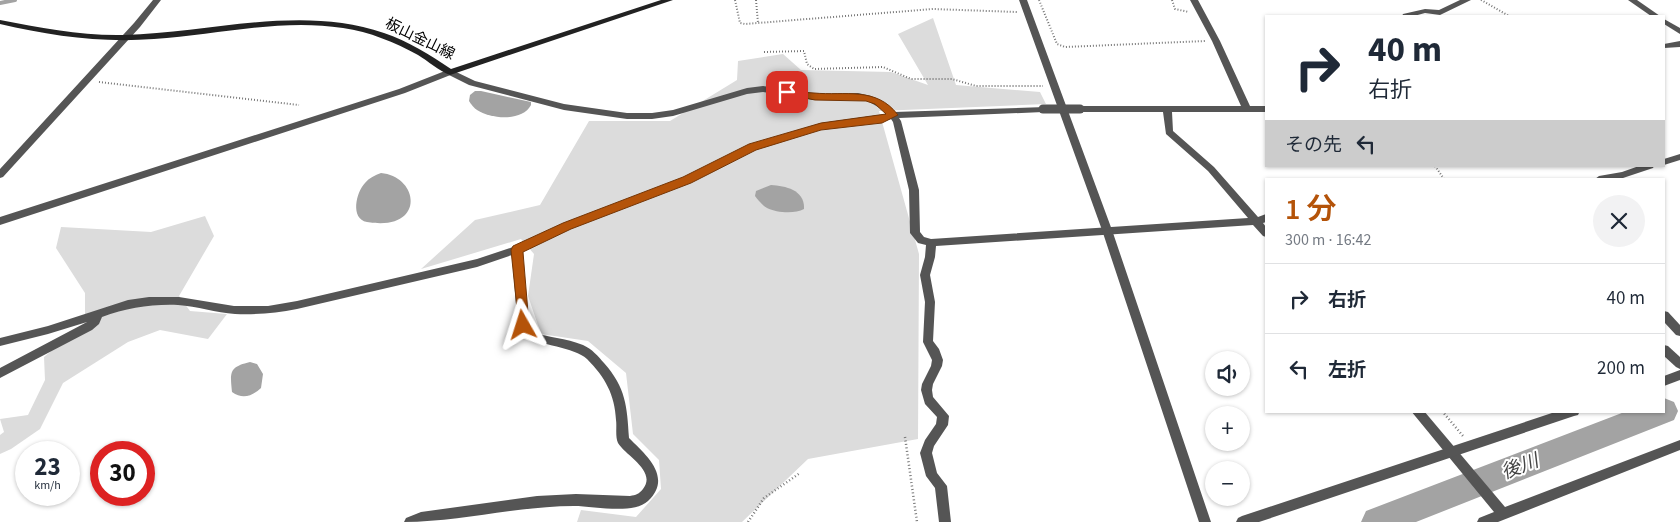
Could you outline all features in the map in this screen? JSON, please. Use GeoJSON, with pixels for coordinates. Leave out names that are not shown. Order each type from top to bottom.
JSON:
{"type":"FeatureCollection","features":[{"type":"Feature","properties":{"kind":"main road","name":"板山金山線"},"geometry":{"type":"LineString","coordinates":[[0,22],[84,37],[125,38],[282,24],[331,24],[373,32],[410,47],[450,72],[670,0]]}},
{"type":"Feature","properties":{"kind":"street"},"geometry":{"type":"LineString","coordinates":[[0,175],[158,0]]}},
{"type":"Feature","properties":{"kind":"street"},"geometry":{"type":"LineString","coordinates":[[1024,0],[1107,230],[1206,522]]}},
{"type":"Feature","properties":{"kind":"street"},"geometry":{"type":"LineString","coordinates":[[1194,0],[1216,41],[1248,110]]}},
{"type":"Feature","properties":{"kind":"street"},"geometry":{"type":"LineString","coordinates":[[1410,15],[1425,11],[1440,13],[1453,5],[1467,0]]}},
{"type":"Feature","properties":{"kind":"street"},"geometry":{"type":"LineString","coordinates":[[1632,0],[1654,15]]}},
{"type":"Feature","properties":{"kind":"street"},"geometry":{"type":"LineString","coordinates":[[1665,22],[1680,32]]}},
{"type":"Feature","properties":{"kind":"street"},"geometry":{"type":"LineString","coordinates":[[1665,46],[1680,44]]}},
{"type":"Feature","properties":{"kind":"street"},"geometry":{"type":"LineString","coordinates":[[0,221],[402,91],[450,72],[481,86],[564,107],[618,116],[652,116],[673,113],[747,91],[763,89],[815,97],[858,96],[868,98],[878,102],[893,115],[901,135],[914,190],[915,233],[921,240],[931,243],[1261,220]]}},
{"type":"Feature","properties":{"kind":"street"},"geometry":{"type":"LineString","coordinates":[[0,342],[128,304],[164,300],[234,310],[268,310],[477,263],[517,250],[567,226],[687,180],[759,144],[821,126],[882,119],[893,115],[1043,109],[1265,109]]}},
{"type":"Feature","properties":{"kind":"street"},"geometry":{"type":"LineString","coordinates":[[1167,110],[1169,132],[1211,169],[1261,220]]}},
{"type":"Feature","properties":{"kind":"street"},"geometry":{"type":"LineString","coordinates":[[1665,162],[1680,157]]}},
{"type":"Feature","properties":{"kind":"street"},"geometry":{"type":"LineString","coordinates":[[1605,178],[1623,175],[1647,167]]}},
{"type":"Feature","properties":{"kind":"street"},"geometry":{"type":"LineString","coordinates":[[931,243],[925,275],[930,302],[928,342],[936,351],[938,357],[937,368],[927,385],[927,392],[928,400],[944,416],[942,425],[929,444],[926,453],[932,476],[942,486],[945,522]]}},
{"type":"Feature","properties":{"kind":"street"},"geometry":{"type":"LineString","coordinates":[[410,522],[421,518],[546,502],[575,500],[633,502],[643,499],[651,486],[653,476],[649,467],[623,440],[620,398],[616,386],[606,372],[580,348],[540,341],[526,334],[521,304],[517,250]]}},
{"type":"Feature","properties":{"kind":"street"},"geometry":{"type":"LineString","coordinates":[[0,372],[88,327],[95,321],[98,314]]}},
{"type":"Feature","properties":{"kind":"street"},"geometry":{"type":"LineString","coordinates":[[1665,316],[1680,332]]}},
{"type":"Feature","properties":{"kind":"street"},"geometry":{"type":"LineString","coordinates":[[1665,350],[1680,364]]}},
{"type":"Feature","properties":{"kind":"street"},"geometry":{"type":"LineString","coordinates":[[1665,381],[1680,375]]}},
{"type":"Feature","properties":{"kind":"street"},"geometry":{"type":"LineString","coordinates":[[1419,413],[1503,514]]}},
{"type":"Feature","properties":{"kind":"street"},"geometry":{"type":"LineString","coordinates":[[1242,522],[1568,413]]}},
{"type":"Feature","properties":{"kind":"street"},"geometry":{"type":"LineString","coordinates":[[1483,522],[1680,445]]}},
{"type":"Feature","properties":{"kind":"path"},"geometry":{"type":"LineString","coordinates":[[735,0],[740,23],[933,9],[1029,13]]}},
{"type":"Feature","properties":{"kind":"path"},"geometry":{"type":"LineString","coordinates":[[756,0],[758,23]]}},
{"type":"Feature","properties":{"kind":"path"},"geometry":{"type":"LineString","coordinates":[[1039,0],[1057,44],[1065,47],[1216,41]]}},
{"type":"Feature","properties":{"kind":"path"},"geometry":{"type":"LineString","coordinates":[[1172,0],[1175,9],[1179,11],[1200,11]]}},
{"type":"Feature","properties":{"kind":"path"},"geometry":{"type":"LineString","coordinates":[[1482,0],[1494,9],[1507,15]]}},
{"type":"Feature","properties":{"kind":"path"},"geometry":{"type":"LineString","coordinates":[[764,52],[804,51],[807,64],[814,69],[883,67],[911,79],[952,79],[976,86],[1056,85]]}},
{"type":"Feature","properties":{"kind":"path"},"geometry":{"type":"LineString","coordinates":[[86,81],[298,105]]}},
{"type":"Feature","properties":{"kind":"path"},"geometry":{"type":"LineString","coordinates":[[1436,167],[1443,178]]}},
{"type":"Feature","properties":{"kind":"path"},"geometry":{"type":"LineString","coordinates":[[1444,413],[1472,446]]}},
{"type":"Feature","properties":{"kind":"path"},"geometry":{"type":"LineString","coordinates":[[905,437],[917,522]]}},
{"type":"Feature","properties":{"kind":"path"},"geometry":{"type":"LineString","coordinates":[[748,522],[756,505],[764,497],[800,473]]}},
{"type":"Feature","properties":{"kind":"shaded area"},"geometry":{"type":"Polygon","coordinates":[[[933,18],[956,85],[1040,92],[1046,104],[879,111],[919,254],[918,439],[808,459],[742,522],[577,522],[581,510],[636,517],[661,489],[659,460],[633,434],[626,373],[588,341],[541,334],[528,296],[534,254],[521,239],[421,269],[475,220],[540,205],[589,121],[670,121],[737,80],[738,61],[783,54],[801,70],[891,72],[928,85],[898,34],[933,18]]]}},
{"type":"Feature","properties":{"kind":"shaded area"},"geometry":{"type":"Polygon","coordinates":[[[475,91],[531,102],[531,105],[521,114],[514,116],[498,117],[490,115],[477,110],[469,101],[470,95],[475,91]]]}},
{"type":"Feature","properties":{"kind":"shaded area"},"geometry":{"type":"Polygon","coordinates":[[[381,173],[394,176],[403,183],[409,192],[411,202],[408,212],[400,219],[386,223],[367,222],[358,216],[356,205],[359,192],[367,181],[381,173]]]}},
{"type":"Feature","properties":{"kind":"shaded area"},"geometry":{"type":"Polygon","coordinates":[[[771,185],[794,190],[801,197],[804,209],[796,212],[786,212],[771,210],[765,207],[755,196],[756,191],[771,185]]]}},
{"type":"Feature","properties":{"kind":"shaded area"},"geometry":{"type":"Polygon","coordinates":[[[205,216],[214,236],[179,296],[190,311],[227,314],[208,339],[160,330],[128,342],[63,383],[40,429],[23,441],[15,441],[15,446],[0,454],[0,435],[4,432],[0,419],[28,415],[45,380],[44,357],[85,323],[85,293],[56,248],[61,227],[151,232],[205,216]]]}},
{"type":"Feature","properties":{"kind":"shaded area"},"geometry":{"type":"Polygon","coordinates":[[[250,362],[257,364],[263,374],[261,388],[251,395],[240,396],[232,392],[232,371],[238,366],[250,362]]]}},
{"type":"Feature","properties":{"kind":"waterway"},"geometry":{"type":"LineString","coordinates":[[0,3],[15,0]]}},
{"type":"Feature","properties":{"kind":"waterway","name":"後川"},"geometry":{"type":"LineString","coordinates":[[1377,522],[1658,413]]}},
{"type":"Feature","properties":{"kind":"route"},"geometry":{"type":"LineString","coordinates":[[523,325],[517,250],[567,226],[687,180],[752,147],[821,126],[882,119],[893,115],[878,102],[868,98],[858,96],[815,97],[787,92]]}}]}
